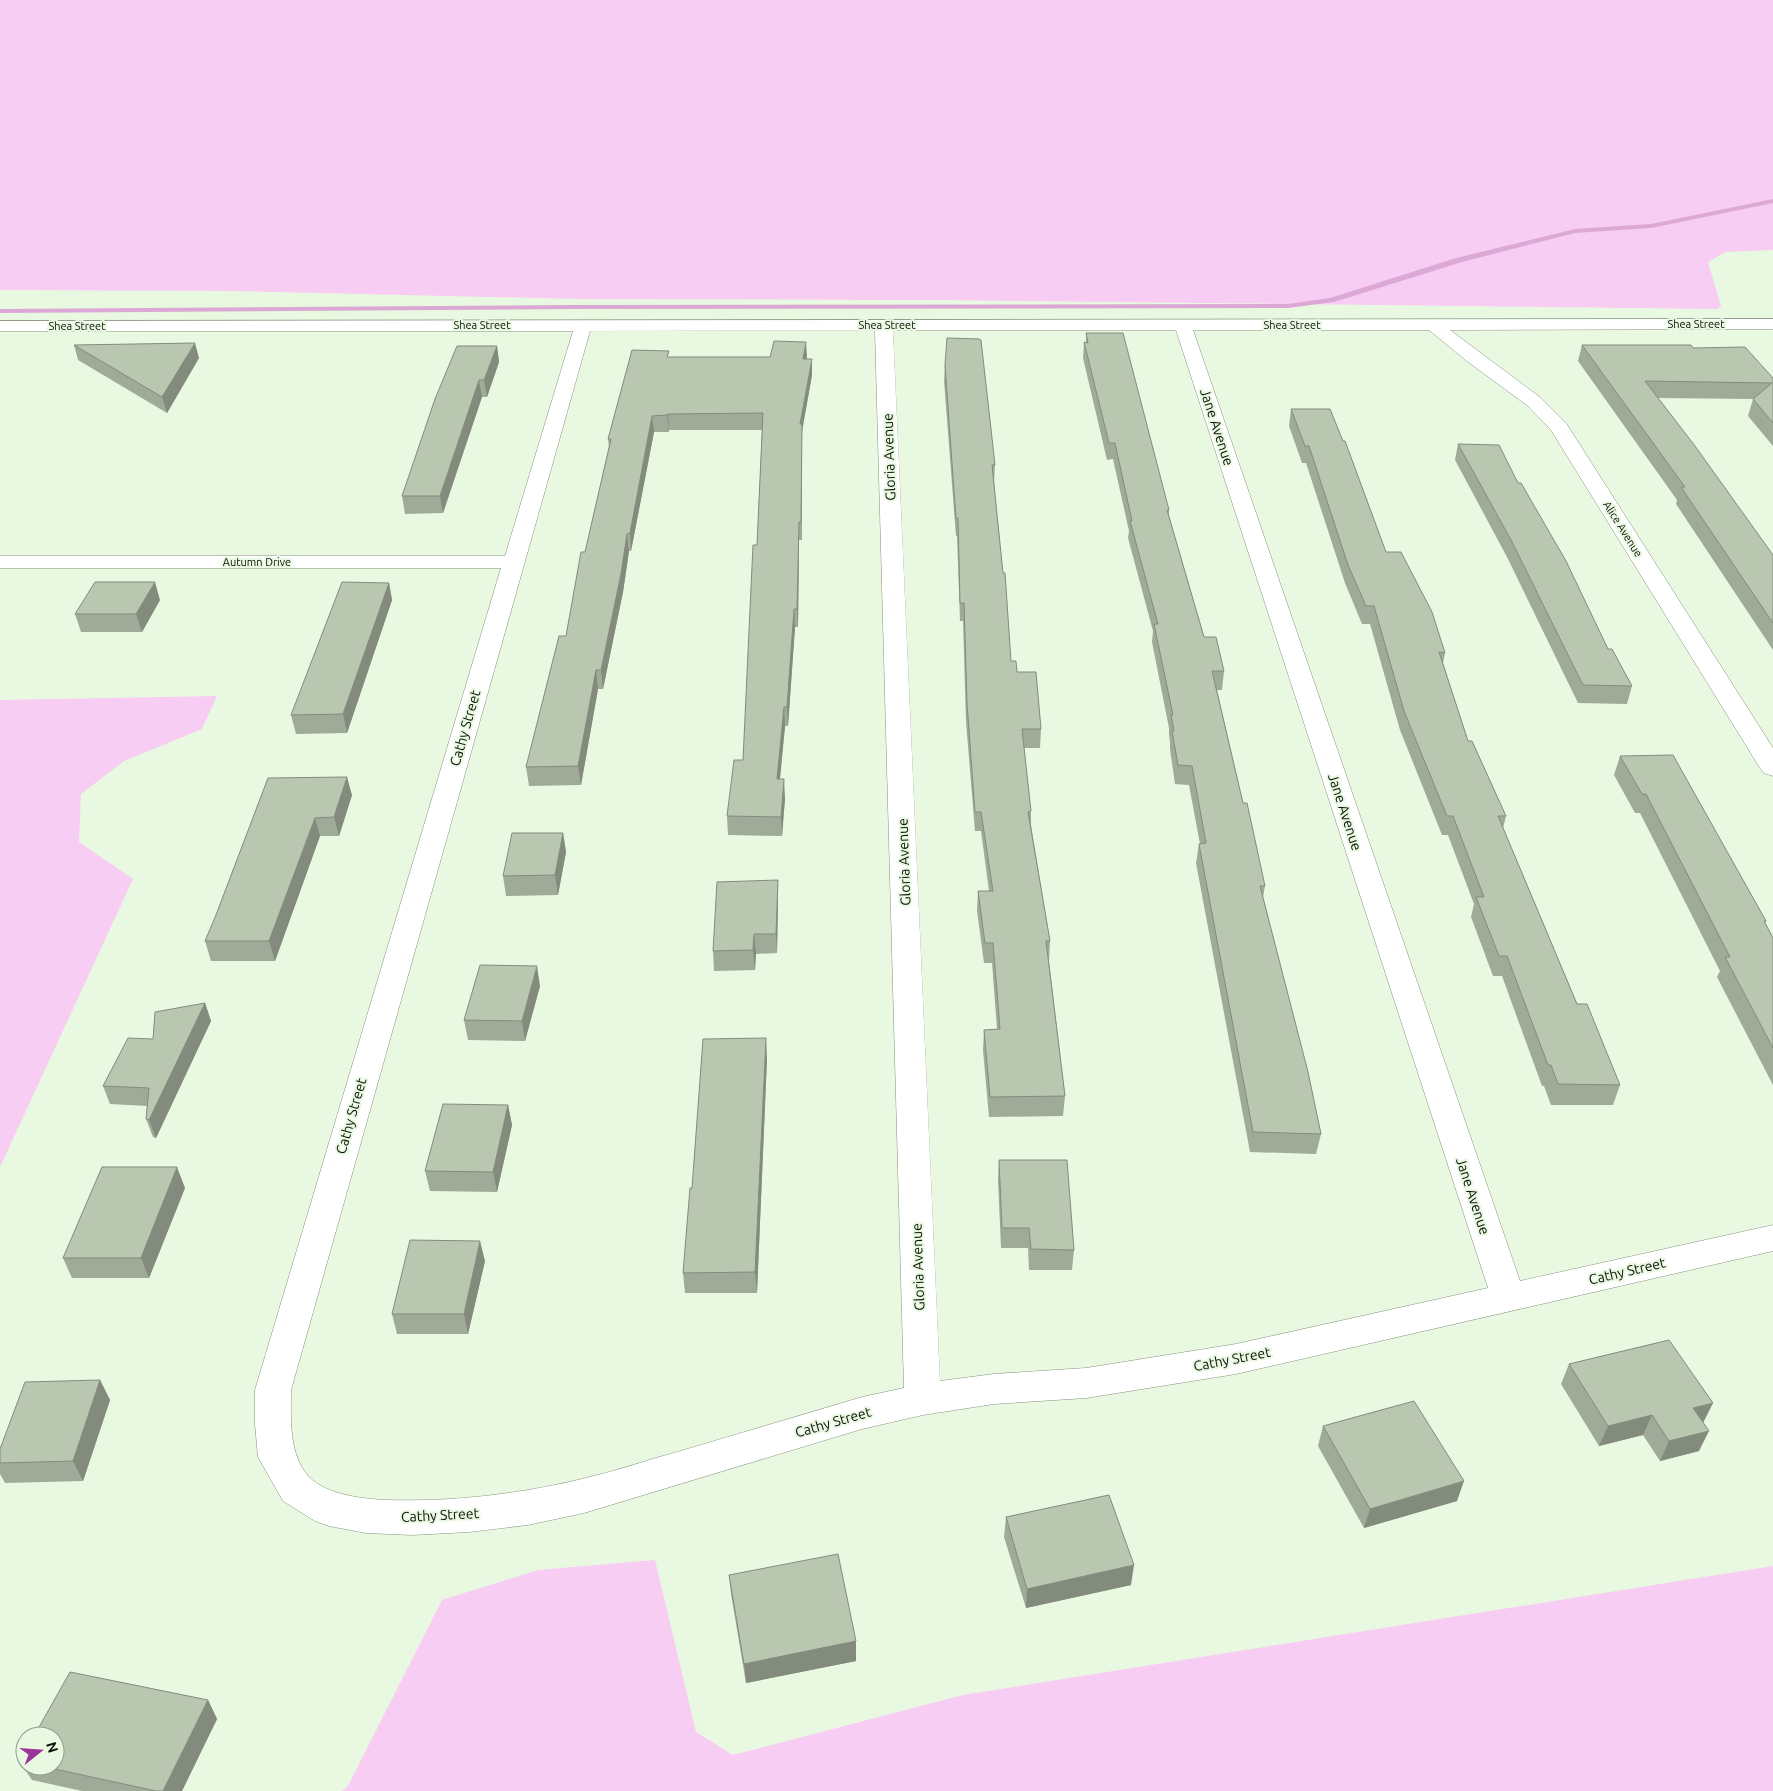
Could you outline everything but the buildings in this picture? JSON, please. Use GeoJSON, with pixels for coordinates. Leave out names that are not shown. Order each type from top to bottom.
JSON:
{"type":"FeatureCollection","features":[{"type":"Feature","properties":{"kind":"street","name":"Shea Street"},"geometry":{"type":"LineString","coordinates":[[0,326],[1773,324]]}},
{"type":"Feature","properties":{"kind":"street","name":"Cathy Street"},"geometry":{"type":"LineString","coordinates":[[583,325],[273,1390],[273,1424],[277,1457],[296,1489],[329,1509],[366,1516],[412,1518],[469,1515],[528,1508],[584,1496],[862,1414],[923,1399],[994,1389],[1086,1383],[1236,1359],[1773,1238]]}},
{"type":"Feature","properties":{"kind":"street","name":"Gloria Avenue"},"geometry":{"type":"LineString","coordinates":[[884,325],[923,1399]]}},
{"type":"Feature","properties":{"kind":"street","name":"Jane Avenue"},"geometry":{"type":"LineString","coordinates":[[1183,325],[1508,1298]]}},
{"type":"Feature","properties":{"kind":"street","name":"Alice Avenue"},"geometry":{"type":"LineString","coordinates":[[1434,325],[1468,354],[1534,401],[1548,413],[1559,427],[1773,768]]}},
{"type":"Feature","properties":{"kind":"street","name":"Autumn Drive"},"geometry":{"type":"LineString","coordinates":[[0,562],[514,562]]}},
{"type":"Feature","properties":{"kind":"shaded area"},"geometry":{"type":"Polygon","coordinates":[[[0,0],[1773,0],[1773,250],[1726,252],[1708,262],[1721,306],[1717,309],[937,300],[579,299],[233,291],[0,290],[0,0]]]}},
{"type":"Feature","properties":{"kind":"shaded area"},"geometry":{"type":"Polygon","coordinates":[[[217,696],[202,729],[124,761],[81,794],[79,842],[133,879],[0,1167],[0,700],[217,696]]]}},
{"type":"Feature","properties":{"kind":"shaded area"},"geometry":{"type":"Polygon","coordinates":[[[655,1560],[696,1732],[733,1755],[963,1695],[1773,1566],[1773,1791],[342,1791],[348,1786],[442,1600],[538,1570],[655,1560]]]}},
{"type":"Feature","properties":{"kind":"waterway"},"geometry":{"type":"LineString","coordinates":[[0,311],[569,307],[1288,306],[1331,300],[1459,260],[1575,231],[1651,226],[1773,201]]}}]}
